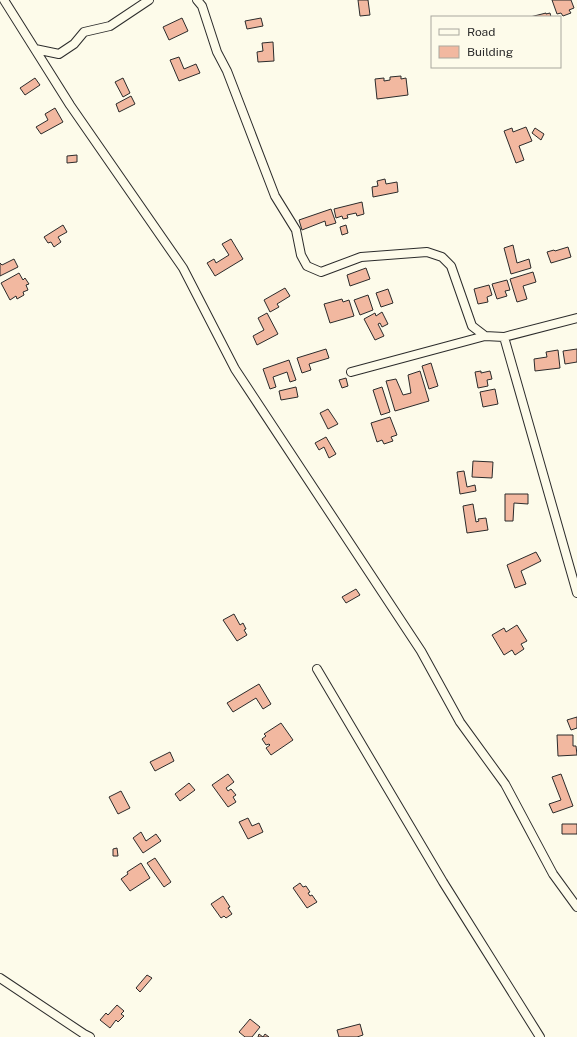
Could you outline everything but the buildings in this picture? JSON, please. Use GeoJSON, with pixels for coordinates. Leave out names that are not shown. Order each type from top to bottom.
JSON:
{"type":"FeatureCollection","features":[{"type":"Feature","properties":{"kind":"street"},"geometry":{"type":"LineString","coordinates":[[0,4],[3,0],[70,105],[184,268],[235,369],[421,651],[460,722],[505,784],[553,874],[577,907]]}},
{"type":"Feature","properties":{"kind":"street"},"geometry":{"type":"LineString","coordinates":[[35,49],[59,54],[74,44],[84,32],[110,26],[149,0]]}},
{"type":"Feature","properties":{"kind":"street"},"geometry":{"type":"LineString","coordinates":[[197,0],[202,6],[217,52],[227,71],[275,196],[296,230],[301,255],[307,266],[321,272],[360,257],[427,252],[442,257],[451,266],[472,326],[485,336]]}},
{"type":"Feature","properties":{"kind":"street"},"geometry":{"type":"LineString","coordinates":[[351,372],[485,336],[504,337],[577,318]]}},
{"type":"Feature","properties":{"kind":"street"},"geometry":{"type":"LineString","coordinates":[[504,337],[577,593]]}},
{"type":"Feature","properties":{"kind":"street"},"geometry":{"type":"LineString","coordinates":[[317,669],[443,882],[540,1037]]}},
{"type":"Feature","properties":{"kind":"street"},"geometry":{"type":"LineString","coordinates":[[0,978],[90,1037]]}}]}
